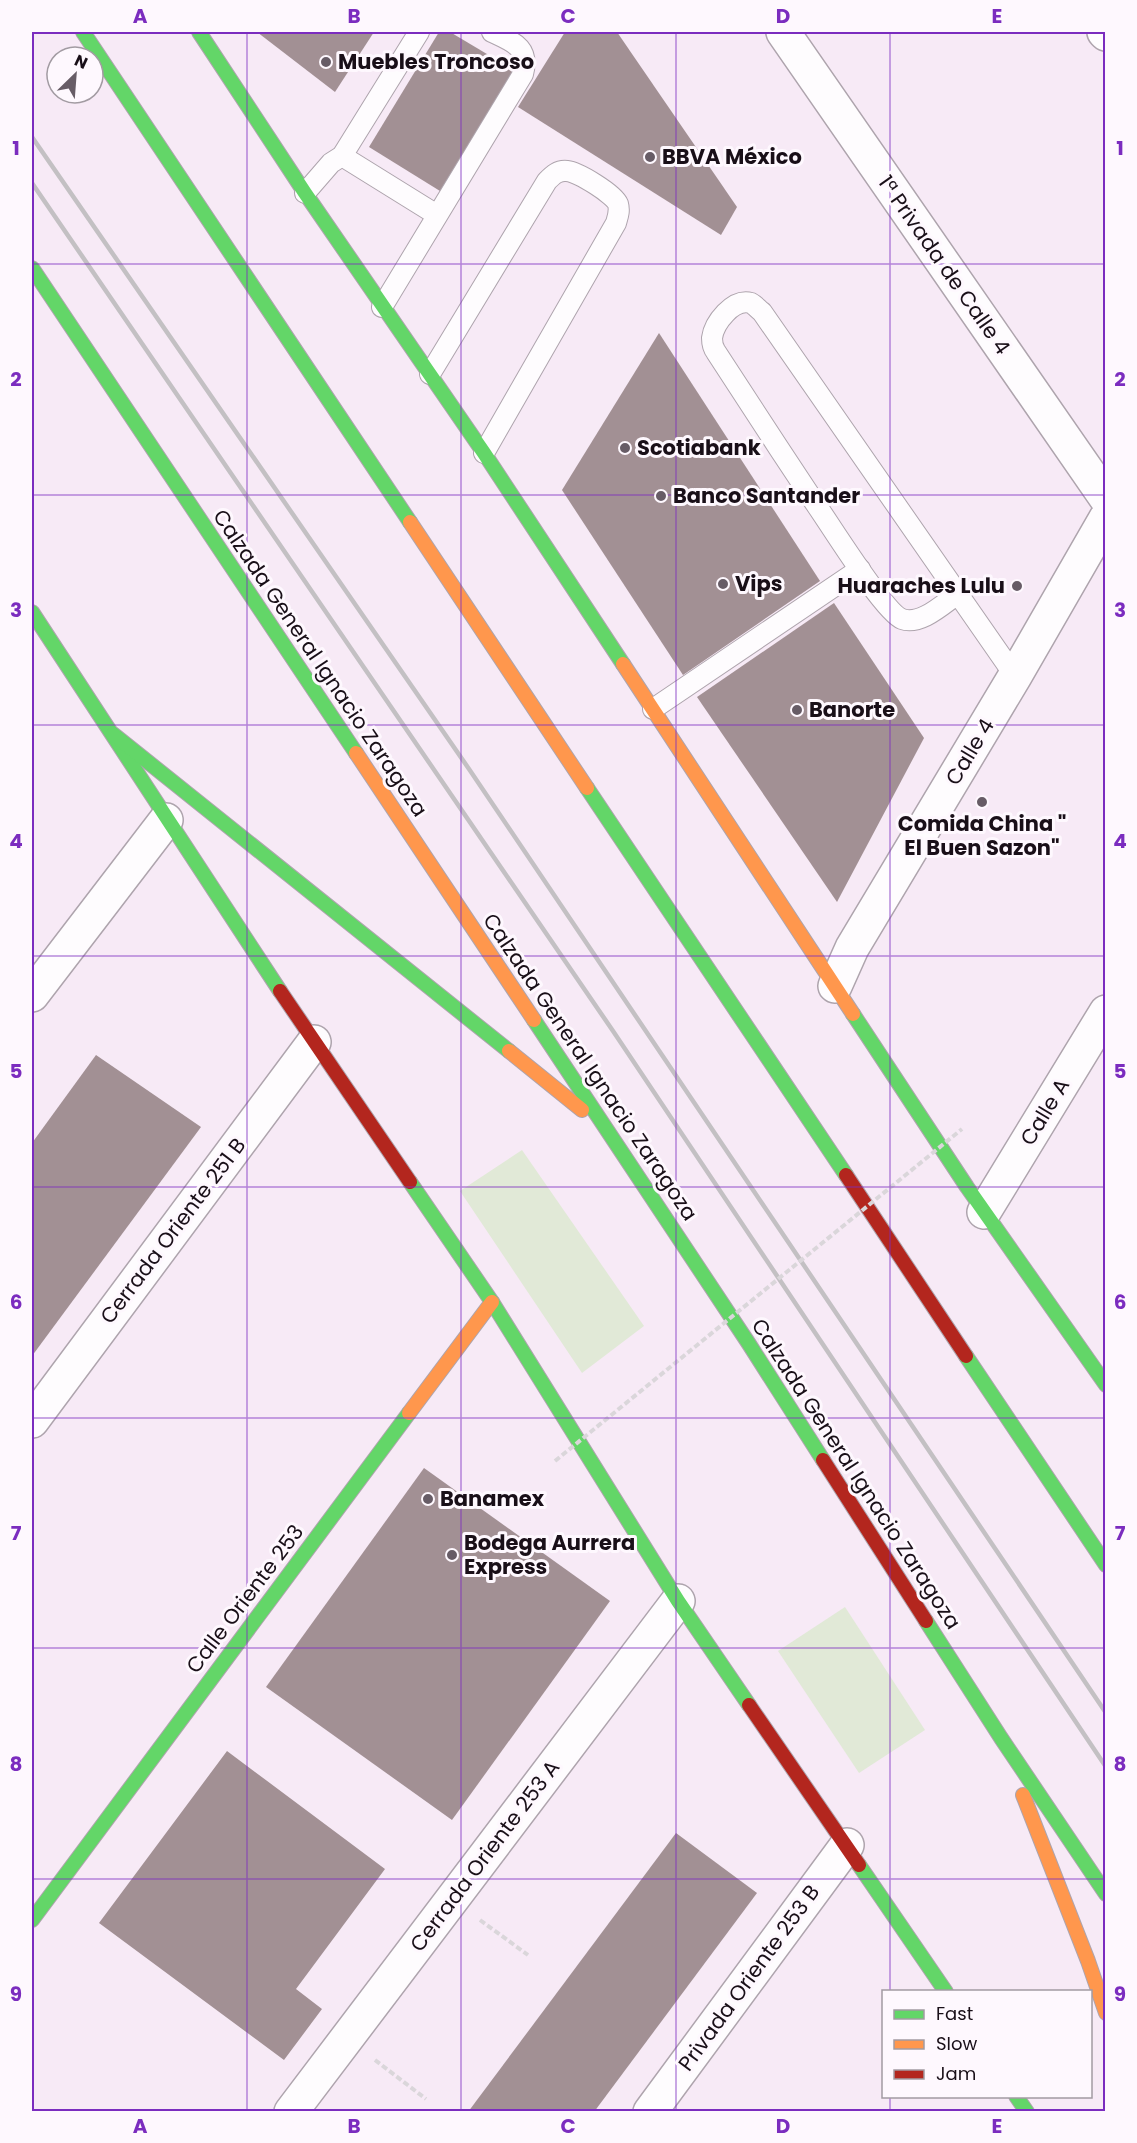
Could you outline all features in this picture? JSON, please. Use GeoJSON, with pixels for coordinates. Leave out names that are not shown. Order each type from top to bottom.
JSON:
{"type":"FeatureCollection","features":[{"type":"Feature","properties":{"kind":"main road"},"geometry":{"type":"LineString","coordinates":[[83,32],[1106,1564]]}},
{"type":"Feature","properties":{"kind":"main road"},"geometry":{"type":"LineString","coordinates":[[199,32],[305,193],[483,453],[835,986],[883,1064],[1106,1385]]}},
{"type":"Feature","properties":{"kind":"main road","name":"Calzada General Ignacio Zaragoza"},"geometry":{"type":"LineString","coordinates":[[32,268],[749,1344],[1001,1738],[1106,1894]]}},
{"type":"Feature","properties":{"kind":"main road"},"geometry":{"type":"LineString","coordinates":[[32,612],[113,734],[166,820],[492,1302],[678,1601],[945,1990]]}},
{"type":"Feature","properties":{"kind":"main road"},"geometry":{"type":"LineString","coordinates":[[113,734],[608,1131]]}},
{"type":"Feature","properties":{"kind":"main road","name":"Calle Oriente 253"},"geometry":{"type":"LineString","coordinates":[[32,1920],[492,1302]]}},
{"type":"Feature","properties":{"kind":"main road"},"geometry":{"type":"LineString","coordinates":[[1001,1738],[1088,1960],[1106,2013]]}},
{"type":"Feature","properties":{"kind":"street","name":"1ª Privada de Calle 4"},"geometry":{"type":"LineString","coordinates":[[783,32],[1106,498]]}},
{"type":"Feature","properties":{"kind":"street","name":"Calle 4"},"geometry":{"type":"LineString","coordinates":[[835,986],[852,948],[1015,676],[1106,518]]}},
{"type":"Feature","properties":{"kind":"street"},"geometry":{"type":"LineString","coordinates":[[32,995],[166,820]]}},
{"type":"Feature","properties":{"kind":"street","name":"Calle A"},"geometry":{"type":"LineString","coordinates":[[984,1212],[1106,1012]]}},
{"type":"Feature","properties":{"kind":"street","name":"Cerrada Oriente 251 B"},"geometry":{"type":"LineString","coordinates":[[32,1421],[314,1042]]}},
{"type":"Feature","properties":{"kind":"street","name":"Cerrada Oriente 253 A"},"geometry":{"type":"LineString","coordinates":[[291,2112],[678,1601]]}},
{"type":"Feature","properties":{"kind":"street","name":"Privada Oriente 253 B"},"geometry":{"type":"LineString","coordinates":[[650,2112],[847,1845]]}},
{"type":"Feature","properties":{"kind":"lane"},"geometry":{"type":"LineString","coordinates":[[305,193],[331,163],[342,156],[419,32]]}},
{"type":"Feature","properties":{"kind":"lane"},"geometry":{"type":"LineString","coordinates":[[382,307],[523,74],[526,63],[523,51],[514,43],[492,32]]}},
{"type":"Feature","properties":{"kind":"lane"},"geometry":{"type":"LineString","coordinates":[[342,156],[437,215]]}},
{"type":"Feature","properties":{"kind":"lane"},"geometry":{"type":"LineString","coordinates":[[430,374],[547,181],[555,173],[566,171],[577,174],[617,201],[620,212],[616,222],[483,453]]}},
{"type":"Feature","properties":{"kind":"lane"},"geometry":{"type":"LineString","coordinates":[[958,593],[923,617],[912,621],[901,619],[892,612],[860,569],[712,345],[715,328],[726,313],[737,304],[751,303],[762,312],[958,593],[1015,676]]}},
{"type":"Feature","properties":{"kind":"lane"},"geometry":{"type":"LineString","coordinates":[[653,710],[860,569]]}},
{"type":"Feature","properties":{"kind":"path"},"geometry":{"type":"LineString","coordinates":[[555,1461],[962,1129]]}},
{"type":"Feature","properties":{"kind":"path"},"geometry":{"type":"LineString","coordinates":[[452,1899],[528,1955]]}},
{"type":"Feature","properties":{"kind":"path"},"geometry":{"type":"LineString","coordinates":[[346,2038],[426,2099]]}},
{"type":"Feature","properties":{"kind":"green space"},"geometry":{"type":"Polygon","coordinates":[[[522,1150],[644,1326],[582,1373],[460,1191],[522,1150]]]}},
{"type":"Feature","properties":{"kind":"green space"},"geometry":{"type":"Polygon","coordinates":[[[845,1607],[925,1730],[859,1773],[778,1651],[845,1607]]]}},
{"type":"Feature","properties":{"kind":"building","name":"Muebles Troncoso"},"geometry":{"type":"Polygon","coordinates":[[[257,32],[374,32],[335,92],[257,32]]]}},
{"type":"Feature","properties":{"kind":"building"},"geometry":{"type":"Polygon","coordinates":[[[439,32],[450,32],[514,70],[440,191],[369,147],[439,32]]]}},
{"type":"Feature","properties":{"kind":"building","name":"BBVA México"},"geometry":{"type":"Polygon","coordinates":[[[565,32],[617,32],[737,207],[721,235],[518,107],[565,32]]]}},
{"type":"Feature","properties":{"kind":"building"},"geometry":{"type":"Polygon","coordinates":[[[659,333],[820,581],[683,675],[562,490],[659,333]]]}},
{"type":"Feature","properties":{"kind":"building"},"geometry":{"type":"Polygon","coordinates":[[[834,603],[924,738],[837,902],[697,697],[834,603]]]}},
{"type":"Feature","properties":{"kind":"building"},"geometry":{"type":"Polygon","coordinates":[[[96,1055],[201,1127],[32,1356],[32,1143],[96,1055]]]}},
{"type":"Feature","properties":{"kind":"building"},"geometry":{"type":"Polygon","coordinates":[[[424,1468],[610,1601],[452,1820],[266,1687],[424,1468]]]}},
{"type":"Feature","properties":{"kind":"building"},"geometry":{"type":"Polygon","coordinates":[[[227,1751],[385,1869],[296,1989],[322,2009],[284,2060],[99,1923],[227,1751]]]}},
{"type":"Feature","properties":{"kind":"building"},"geometry":{"type":"Polygon","coordinates":[[[676,1833],[757,1893],[594,2112],[468,2112],[676,1833]]]}},
{"type":"Feature","properties":{"kind":"railway"},"geometry":{"type":"LineString","coordinates":[[32,137],[469,769],[1106,1713]]}},
{"type":"Feature","properties":{"kind":"railway"},"geometry":{"type":"LineString","coordinates":[[32,183],[613,1031],[1106,1767]]}},
{"type":"Feature","properties":{"kind":"traffic: fast"},"geometry":{"type":"LineString","coordinates":[[83,32],[410,522]]}},
{"type":"Feature","properties":{"kind":"traffic: fast"},"geometry":{"type":"LineString","coordinates":[[199,32],[305,193],[484,453],[623,664]]}},
{"type":"Feature","properties":{"kind":"traffic: fast"},"geometry":{"type":"LineString","coordinates":[[32,268],[356,753]]}},
{"type":"Feature","properties":{"kind":"traffic: fast"},"geometry":{"type":"LineString","coordinates":[[32,612],[280,991]]}},
{"type":"Feature","properties":{"kind":"traffic: fast"},"geometry":{"type":"LineString","coordinates":[[113,734],[509,1051]]}},
{"type":"Feature","properties":{"kind":"traffic: fast"},"geometry":{"type":"LineString","coordinates":[[587,788],[846,1175]]}},
{"type":"Feature","properties":{"kind":"traffic: fast"},"geometry":{"type":"LineString","coordinates":[[853,1014],[967,1187],[1106,1385]]}},
{"type":"Feature","properties":{"kind":"traffic: fast"},"geometry":{"type":"LineString","coordinates":[[534,1020],[749,1344],[823,1460]]}},
{"type":"Feature","properties":{"kind":"traffic: fast"},"geometry":{"type":"LineString","coordinates":[[410,1182],[492,1302],[678,1601],[749,1705]]}},
{"type":"Feature","properties":{"kind":"traffic: fast"},"geometry":{"type":"LineString","coordinates":[[966,1356],[1106,1565]]}},
{"type":"Feature","properties":{"kind":"traffic: fast"},"geometry":{"type":"LineString","coordinates":[[32,1920],[409,1413]]}},
{"type":"Feature","properties":{"kind":"traffic: fast"},"geometry":{"type":"LineString","coordinates":[[926,1621],[1106,1894]]}},
{"type":"Feature","properties":{"kind":"traffic: fast"},"geometry":{"type":"LineString","coordinates":[[859,1865],[945,1990]]}},
{"type":"Feature","properties":{"kind":"traffic: fast"},"geometry":{"type":"LineString","coordinates":[[1017,2098],[1027,2112]]}},
{"type":"Feature","properties":{"kind":"traffic: slow"},"geometry":{"type":"LineString","coordinates":[[410,522],[587,788]]}},
{"type":"Feature","properties":{"kind":"traffic: slow"},"geometry":{"type":"LineString","coordinates":[[623,664],[853,1014]]}},
{"type":"Feature","properties":{"kind":"traffic: slow"},"geometry":{"type":"LineString","coordinates":[[356,753],[534,1020]]}},
{"type":"Feature","properties":{"kind":"traffic: slow"},"geometry":{"type":"LineString","coordinates":[[509,1051],[582,1110]]}},
{"type":"Feature","properties":{"kind":"traffic: slow"},"geometry":{"type":"LineString","coordinates":[[409,1413],[492,1302]]}},
{"type":"Feature","properties":{"kind":"traffic: slow"},"geometry":{"type":"LineString","coordinates":[[1023,1795],[1106,2013]]}},
{"type":"Feature","properties":{"kind":"traffic: jam"},"geometry":{"type":"LineString","coordinates":[[280,991],[410,1182]]}},
{"type":"Feature","properties":{"kind":"traffic: jam"},"geometry":{"type":"LineString","coordinates":[[846,1175],[966,1356]]}},
{"type":"Feature","properties":{"kind":"traffic: jam"},"geometry":{"type":"LineString","coordinates":[[823,1460],[926,1621]]}},
{"type":"Feature","properties":{"kind":"traffic: jam"},"geometry":{"type":"LineString","coordinates":[[749,1705],[859,1865]]}},
{"type":"Feature","properties":{"kind":"place","name":"Muebles Troncoso"},"geometry":{"type":"Point","coordinates":[326,62]}},
{"type":"Feature","properties":{"kind":"place","name":"BBVA México"},"geometry":{"type":"Point","coordinates":[650,157]}},
{"type":"Feature","properties":{"kind":"place","name":"Scotiabank"},"geometry":{"type":"Point","coordinates":[625,448]}},
{"type":"Feature","properties":{"kind":"place","name":"Banco Santander"},"geometry":{"type":"Point","coordinates":[661,496]}},
{"type":"Feature","properties":{"kind":"place","name":"Vips"},"geometry":{"type":"Point","coordinates":[723,584]}},
{"type":"Feature","properties":{"kind":"place","name":"Huaraches Lulu"},"geometry":{"type":"Point","coordinates":[1017,586]}},
{"type":"Feature","properties":{"kind":"place","name":"Banorte"},"geometry":{"type":"Point","coordinates":[797,710]}},
{"type":"Feature","properties":{"kind":"place","name":"Comida China \" El Buen Sazon\""},"geometry":{"type":"Point","coordinates":[982,802]}},
{"type":"Feature","properties":{"kind":"place","name":"Banamex"},"geometry":{"type":"Point","coordinates":[428,1499]}},
{"type":"Feature","properties":{"kind":"place","name":"Bodega Aurrera Express"},"geometry":{"type":"Point","coordinates":[452,1555]}}]}
